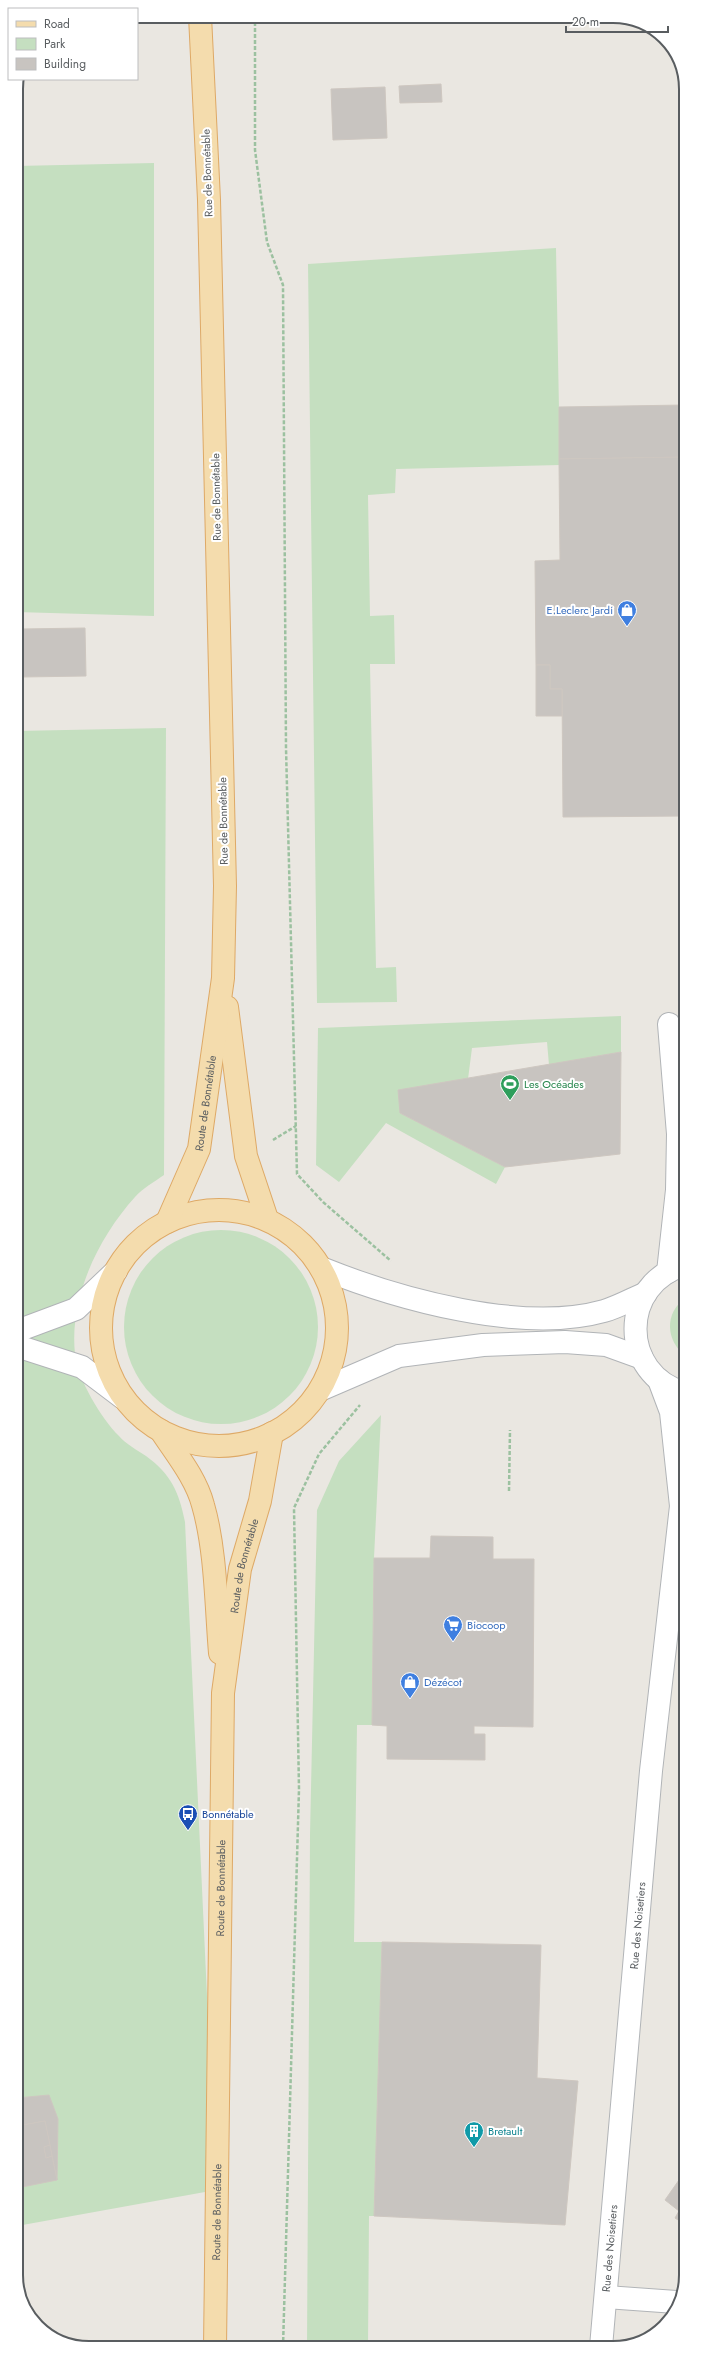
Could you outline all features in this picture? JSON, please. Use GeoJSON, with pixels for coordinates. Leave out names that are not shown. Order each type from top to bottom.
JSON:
{"type":"FeatureCollection","features":[{"type":"Feature","properties":{"kind":"main road","name":"Rue de Bonnétable"},"geometry":{"type":"LineString","coordinates":[[200,23],[211,280],[225,886],[223,978]]}},
{"type":"Feature","properties":{"kind":"main road"},"geometry":{"type":"LineString","coordinates":[[223,978],[246,1156],[267,1219]]}},
{"type":"Feature","properties":{"kind":"main road","name":"Route de Bonnétable"},"geometry":{"type":"LineString","coordinates":[[167,1222],[199,1149],[223,978]]}},
{"type":"Feature","properties":{"kind":"main road"},"geometry":{"type":"LineString","coordinates":[[221,1209],[242,1211],[267,1219],[296,1237],[314,1256],[332,1290],[338,1327],[334,1358],[320,1390],[303,1411],[283,1428],[245,1444],[214,1446],[185,1441],[161,1431],[144,1420],[124,1398],[107,1367],[101,1330],[104,1300],[116,1271],[138,1242],[167,1222],[195,1212],[221,1209]]}},
{"type":"Feature","properties":{"kind":"main road"},"geometry":{"type":"LineString","coordinates":[[161,1431],[192,1479],[203,1504],[211,1546],[223,1693]]}},
{"type":"Feature","properties":{"kind":"main road","name":"Route de Bonnétable"},"geometry":{"type":"LineString","coordinates":[[215,2341],[223,1693],[240,1568],[260,1501],[272,1433]]}},
{"type":"Feature","properties":{"kind":"street"},"geometry":{"type":"LineString","coordinates":[[669,1024],[678,1134],[677,1268],[658,1279],[646,1293],[640,1305],[635,1328],[637,1346],[650,1372],[659,1380],[679,1391]]}},
{"type":"Feature","properties":{"kind":"street"},"geometry":{"type":"LineString","coordinates":[[321,1268],[366,1286],[403,1297],[495,1314],[534,1318],[570,1317],[605,1311],[646,1293]]}},
{"type":"Feature","properties":{"kind":"street"},"geometry":{"type":"LineString","coordinates":[[23,1329],[76,1309],[116,1271]]}},
{"type":"Feature","properties":{"kind":"street"},"geometry":{"type":"LineString","coordinates":[[320,1390],[399,1356],[483,1345],[565,1342],[606,1345],[642,1358]]}},
{"type":"Feature","properties":{"kind":"street"},"geometry":{"type":"LineString","coordinates":[[23,1348],[82,1367],[124,1398]]}},
{"type":"Feature","properties":{"kind":"street","name":"Rue des Noisetiers"},"geometry":{"type":"LineString","coordinates":[[659,1380],[671,1412],[679,1470]]}},
{"type":"Feature","properties":{"kind":"street","name":"Rue des Noisetiers"},"geometry":{"type":"LineString","coordinates":[[601,2341],[606,2297],[651,1771],[679,1533]]}},
{"type":"Feature","properties":{"kind":"street"},"geometry":{"type":"LineString","coordinates":[[606,2297],[673,2302]]}},
{"type":"Feature","properties":{"kind":"path"},"geometry":{"type":"LineString","coordinates":[[255,23],[255,150],[267,242],[283,285],[286,748],[297,1174],[324,1202],[393,1263]]}},
{"type":"Feature","properties":{"kind":"path"},"geometry":{"type":"LineString","coordinates":[[283,2341],[299,1789],[294,1508],[321,1451],[365,1399]]}},
{"type":"Feature","properties":{"kind":"path"},"geometry":{"type":"LineString","coordinates":[[509,1491],[510,1430]]}},
{"type":"Feature","properties":{"kind":"green space"},"geometry":{"type":"Polygon","coordinates":[[[154,163],[154,616],[23,612],[23,166],[154,163]]]}},
{"type":"Feature","properties":{"kind":"green space"},"geometry":{"type":"Polygon","coordinates":[[[556,248],[560,465],[396,469],[395,493],[368,495],[370,616],[394,615],[395,664],[370,664],[376,968],[396,967],[397,1002],[317,1003],[308,264],[556,248]]]}},
{"type":"Feature","properties":{"kind":"green space"},"geometry":{"type":"Polygon","coordinates":[[[166,728],[164,1175],[135,1197],[109,1231],[98,1250],[82,1291],[74,1333],[77,1364],[85,1387],[91,1398],[105,1419],[122,1439],[155,1463],[168,1477],[177,1493],[185,1522],[216,2190],[23,2225],[23,731],[166,728]]]}},
{"type":"Feature","properties":{"kind":"green space"},"geometry":{"type":"Polygon","coordinates":[[[621,1016],[621,1052],[549,1065],[547,1042],[472,1048],[468,1079],[400,1113],[505,1167],[496,1184],[386,1123],[339,1182],[316,1165],[318,1028],[621,1016]]]}},
{"type":"Feature","properties":{"kind":"green space"},"geometry":{"type":"Polygon","coordinates":[[[211,1230],[231,1230],[249,1234],[267,1241],[290,1258],[302,1273],[311,1290],[318,1317],[318,1337],[311,1364],[302,1381],[290,1396],[275,1408],[258,1417],[231,1424],[211,1424],[193,1420],[175,1413],[159,1402],[146,1389],[135,1373],[128,1355],[124,1337],[124,1317],[128,1299],[135,1281],[146,1265],[159,1252],[175,1241],[193,1234],[211,1230]]]}},
{"type":"Feature","properties":{"kind":"green space"},"geometry":{"type":"Polygon","coordinates":[[[679,1304],[679,1349],[674,1343],[670,1327],[673,1311],[679,1304]]]}},
{"type":"Feature","properties":{"kind":"green space"},"geometry":{"type":"Polygon","coordinates":[[[381,1415],[374,1558],[372,1725],[357,1725],[354,1942],[382,1942],[374,2216],[369,2216],[368,2341],[307,2341],[310,1835],[317,1510],[339,1461],[381,1415]]]}},
{"type":"Feature","properties":{"kind":"building"},"geometry":{"type":"Polygon","coordinates":[[[441,84],[442,102],[400,103],[399,86],[441,84]]]}},
{"type":"Feature","properties":{"kind":"building"},"geometry":{"type":"Polygon","coordinates":[[[385,87],[387,138],[333,140],[331,89],[385,87]]]}},
{"type":"Feature","properties":{"kind":"building"},"geometry":{"type":"Polygon","coordinates":[[[679,405],[679,457],[559,459],[559,407],[679,405]]]}},
{"type":"Feature","properties":{"kind":"building"},"geometry":{"type":"Polygon","coordinates":[[[679,457],[679,816],[563,817],[562,689],[550,689],[550,665],[536,665],[535,561],[560,560],[559,459],[679,457]]]}},
{"type":"Feature","properties":{"kind":"building"},"geometry":{"type":"Polygon","coordinates":[[[85,628],[86,676],[23,677],[23,629],[85,628]]]}},
{"type":"Feature","properties":{"kind":"building"},"geometry":{"type":"Polygon","coordinates":[[[536,665],[550,665],[550,689],[562,689],[562,716],[536,716],[536,665]]]}},
{"type":"Feature","properties":{"kind":"building","name":"Les Océades"},"geometry":{"type":"Polygon","coordinates":[[[621,1052],[620,1154],[505,1167],[400,1113],[398,1090],[621,1052]]]}},
{"type":"Feature","properties":{"kind":"building","name":"Biocoop"},"geometry":{"type":"Polygon","coordinates":[[[431,1536],[493,1537],[493,1559],[534,1559],[533,1727],[474,1726],[474,1734],[485,1734],[485,1760],[387,1759],[387,1726],[372,1725],[374,1558],[430,1558],[431,1536]]]}},
{"type":"Feature","properties":{"kind":"building","name":"Bretault"},"geometry":{"type":"Polygon","coordinates":[[[382,1942],[541,1945],[537,2078],[578,2081],[565,2225],[374,2216],[382,1942]]]}},
{"type":"Feature","properties":{"kind":"building"},"geometry":{"type":"Polygon","coordinates":[[[49,2095],[58,2119],[57,2180],[45,2121],[23,2125],[23,2097],[49,2095]]]}},
{"type":"Feature","properties":{"kind":"building"},"geometry":{"type":"Polygon","coordinates":[[[45,2121],[50,2145],[44,2147],[46,2158],[52,2156],[57,2180],[23,2187],[23,2125],[45,2121]]]}},
{"type":"Feature","properties":{"kind":"building"},"geometry":{"type":"Polygon","coordinates":[[[50,2145],[52,2156],[46,2158],[44,2147],[50,2145]]]}},
{"type":"Feature","properties":{"kind":"building"},"geometry":{"type":"Polygon","coordinates":[[[679,2180],[679,2211],[665,2200],[679,2180]]]}},
{"type":"Feature","properties":{"kind":"building"},"geometry":{"type":"Polygon","coordinates":[[[679,2211],[679,2221],[675,2218],[679,2211]]]}},
{"type":"Feature","properties":{"kind":"place","name":"E.Leclerc Jardi"},"geometry":{"type":"Point","coordinates":[627,627]}},
{"type":"Feature","properties":{"kind":"place","name":"Les Océades"},"geometry":{"type":"Point","coordinates":[510,1101]}},
{"type":"Feature","properties":{"kind":"place","name":"Biocoop"},"geometry":{"type":"Point","coordinates":[453,1642]}},
{"type":"Feature","properties":{"kind":"place","name":"Dézécot"},"geometry":{"type":"Point","coordinates":[410,1699]}},
{"type":"Feature","properties":{"kind":"place","name":"Bonnétable"},"geometry":{"type":"Point","coordinates":[188,1831]}},
{"type":"Feature","properties":{"kind":"place","name":"Bretault"},"geometry":{"type":"Point","coordinates":[474,2148]}}]}
